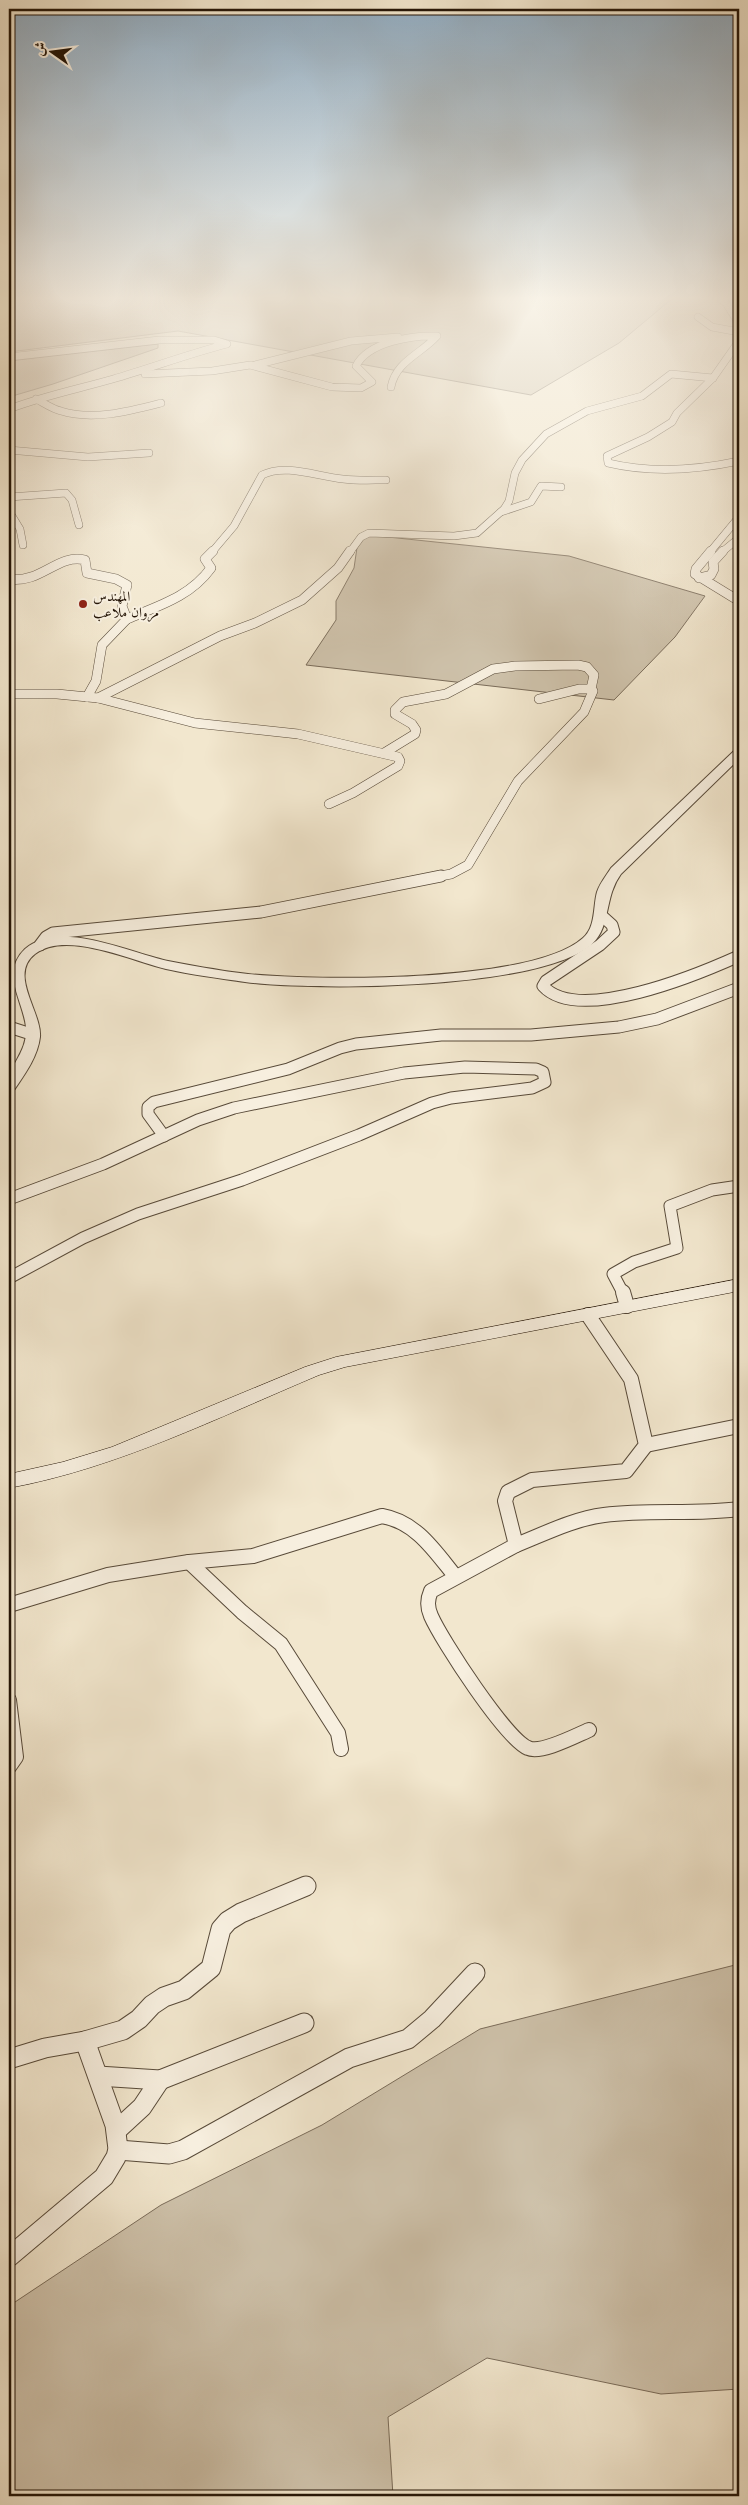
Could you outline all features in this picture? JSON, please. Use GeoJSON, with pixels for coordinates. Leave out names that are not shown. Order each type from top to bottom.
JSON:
{"type":"FeatureCollection","features":[{"type":"Feature","properties":{"kind":"main road"},"geometry":{"type":"LineString","coordinates":[[9,1481],[63,1470],[119,1452],[312,1371],[343,1361],[739,1285]]}},
{"type":"Feature","properties":{"kind":"street"},"geometry":{"type":"LineString","coordinates":[[98,698],[220,636],[255,623],[302,600],[338,568],[361,536],[370,533],[470,536],[477,533],[501,512],[509,501],[515,473],[522,460],[538,441],[564,422],[579,415]]}},
{"type":"Feature","properties":{"kind":"street"},"geometry":{"type":"LineString","coordinates":[[676,415],[672,422],[648,437],[607,456],[608,463],[617,466],[635,467],[716,465],[739,461]]}},
{"type":"Feature","properties":{"kind":"street"},"geometry":{"type":"LineString","coordinates":[[9,450],[88,457],[149,453]]}},
{"type":"Feature","properties":{"kind":"street"},"geometry":{"type":"LineString","coordinates":[[88,697],[96,681],[102,645],[127,619],[189,592],[204,580],[211,568],[205,559],[222,543],[239,518],[262,475],[266,472],[282,471],[339,479],[386,480]]}},
{"type":"Feature","properties":{"kind":"street"},"geometry":{"type":"LineString","coordinates":[[501,512],[531,502],[541,486],[561,488]]}},
{"type":"Feature","properties":{"kind":"street"},"geometry":{"type":"LineString","coordinates":[[9,497],[66,493],[72,500],[79,525]]}},
{"type":"Feature","properties":{"kind":"street"},"geometry":{"type":"LineString","coordinates":[[9,511],[20,529],[23,545]]}},
{"type":"Feature","properties":{"kind":"street"},"geometry":{"type":"LineString","coordinates":[[739,517],[696,569],[696,574],[699,578],[714,588],[731,594],[739,601]]}},
{"type":"Feature","properties":{"kind":"street"},"geometry":{"type":"LineString","coordinates":[[699,578],[711,575],[713,562],[734,540],[739,538]]}},
{"type":"Feature","properties":{"kind":"street"},"geometry":{"type":"LineString","coordinates":[[9,579],[28,579],[73,559],[83,558],[87,573],[116,578],[127,585],[122,606],[127,619]]}},
{"type":"Feature","properties":{"kind":"street"},"geometry":{"type":"LineString","coordinates":[[40,945],[46,937],[53,933],[261,912],[409,884],[456,872],[468,865],[518,781],[584,712],[593,691],[591,689],[593,672],[587,667],[578,665],[515,666],[492,669],[446,694],[403,702],[397,707],[395,714],[412,724],[416,730],[415,734],[384,753]]}},
{"type":"Feature","properties":{"kind":"street"},"geometry":{"type":"LineString","coordinates":[[539,699],[579,689],[591,689]]}},
{"type":"Feature","properties":{"kind":"street"},"geometry":{"type":"LineString","coordinates":[[9,694],[98,698],[195,723],[298,734],[348,748],[398,757],[400,761],[398,766],[353,793],[329,804]]}},
{"type":"Feature","properties":{"kind":"street"},"geometry":{"type":"LineString","coordinates":[[9,1086],[27,1056],[34,1035],[18,996],[15,976],[19,963],[30,951],[40,945],[54,941],[74,942],[168,965],[248,978],[304,981],[424,978],[483,974],[524,968],[552,961],[589,940],[602,916],[604,889],[616,872],[739,753]]}},
{"type":"Feature","properties":{"kind":"street"},"geometry":{"type":"LineString","coordinates":[[602,916],[612,925],[614,932],[600,945],[546,981],[543,986],[546,991],[552,995],[576,999],[616,999],[739,956]]}},
{"type":"Feature","properties":{"kind":"street"},"geometry":{"type":"LineString","coordinates":[[164,1136],[148,1114],[148,1107],[154,1102],[288,1069],[340,1048],[394,1039],[441,1035],[531,1035],[619,1027],[657,1019],[704,1004],[739,988]]}},
{"type":"Feature","properties":{"kind":"street"},"geometry":{"type":"LineString","coordinates":[[9,1027],[34,1035]]}},
{"type":"Feature","properties":{"kind":"street"},"geometry":{"type":"LineString","coordinates":[[9,1198],[103,1164],[198,1120],[234,1108],[404,1073],[465,1067],[530,1069],[543,1072],[546,1078],[545,1082],[532,1088],[459,1096],[432,1103],[359,1136],[250,1177],[138,1214],[83,1238],[9,1278]]}},
{"type":"Feature","properties":{"kind":"street"},"geometry":{"type":"LineString","coordinates":[[627,1306],[624,1294],[613,1274],[634,1262],[677,1248],[678,1234],[668,1212],[670,1206],[712,1190],[739,1186]]}},
{"type":"Feature","properties":{"kind":"street"},"geometry":{"type":"LineString","coordinates":[[588,1315],[631,1379],[646,1445]]}},
{"type":"Feature","properties":{"kind":"street"},"geometry":{"type":"LineString","coordinates":[[516,1545],[505,1501],[508,1492],[532,1480],[626,1471],[646,1445],[739,1426]]}},
{"type":"Feature","properties":{"kind":"street"},"geometry":{"type":"LineString","coordinates":[[589,1730],[539,1750],[529,1749],[516,1742],[478,1693],[431,1616],[427,1600],[430,1591],[516,1545],[602,1516],[653,1513],[683,1515],[739,1509]]}},
{"type":"Feature","properties":{"kind":"street"},"geometry":{"type":"LineString","coordinates":[[9,1605],[108,1575],[189,1562],[253,1556],[278,1550],[382,1516],[393,1517],[422,1536],[455,1576]]}},
{"type":"Feature","properties":{"kind":"street"},"geometry":{"type":"LineString","coordinates":[[189,1562],[242,1612],[281,1644],[338,1733],[341,1749]]}},
{"type":"Feature","properties":{"kind":"street"},"geometry":{"type":"LineString","coordinates":[[9,1700],[16,1757],[9,1767]]}},
{"type":"Feature","properties":{"kind":"street"},"geometry":{"type":"LineString","coordinates":[[9,2059],[45,2048],[85,2041],[123,2030],[139,2019],[152,2005],[164,1997],[184,1990],[211,1968],[216,1955],[220,1929],[228,1920],[306,1886]]}},
{"type":"Feature","properties":{"kind":"street"},"geometry":{"type":"LineString","coordinates":[[118,2150],[162,2154],[182,2150],[349,2058],[408,2039],[438,2013],[475,1973]]}},
{"type":"Feature","properties":{"kind":"street"},"geometry":{"type":"LineString","coordinates":[[98,2076],[160,2080],[304,2023]]}},
{"type":"Feature","properties":{"kind":"street"},"geometry":{"type":"LineString","coordinates":[[9,2257],[104,2176],[113,2164],[118,2150],[117,2130],[85,2041]]}},
{"type":"Feature","properties":{"kind":"street"},"geometry":{"type":"LineString","coordinates":[[117,2130],[142,2108],[160,2080]]}},
{"type":"Feature","properties":{"kind":"shaded area"},"geometry":{"type":"Polygon","coordinates":[[[359,534],[569,556],[705,596],[675,637],[614,700],[306,665],[336,620],[336,601],[354,568],[359,534]]]}},
{"type":"Feature","properties":{"kind":"shaded area"},"geometry":{"type":"Polygon","coordinates":[[[739,1964],[739,2389],[661,2394],[487,2358],[388,2417],[393,2496],[9,2496],[9,2306],[161,2205],[322,2125],[480,2029],[739,1964]]]}},
{"type":"Feature","properties":{"kind":"place","name":"المهندس مروان ملاعب"},"geometry":{"type":"Point","coordinates":[83,604]}}]}
